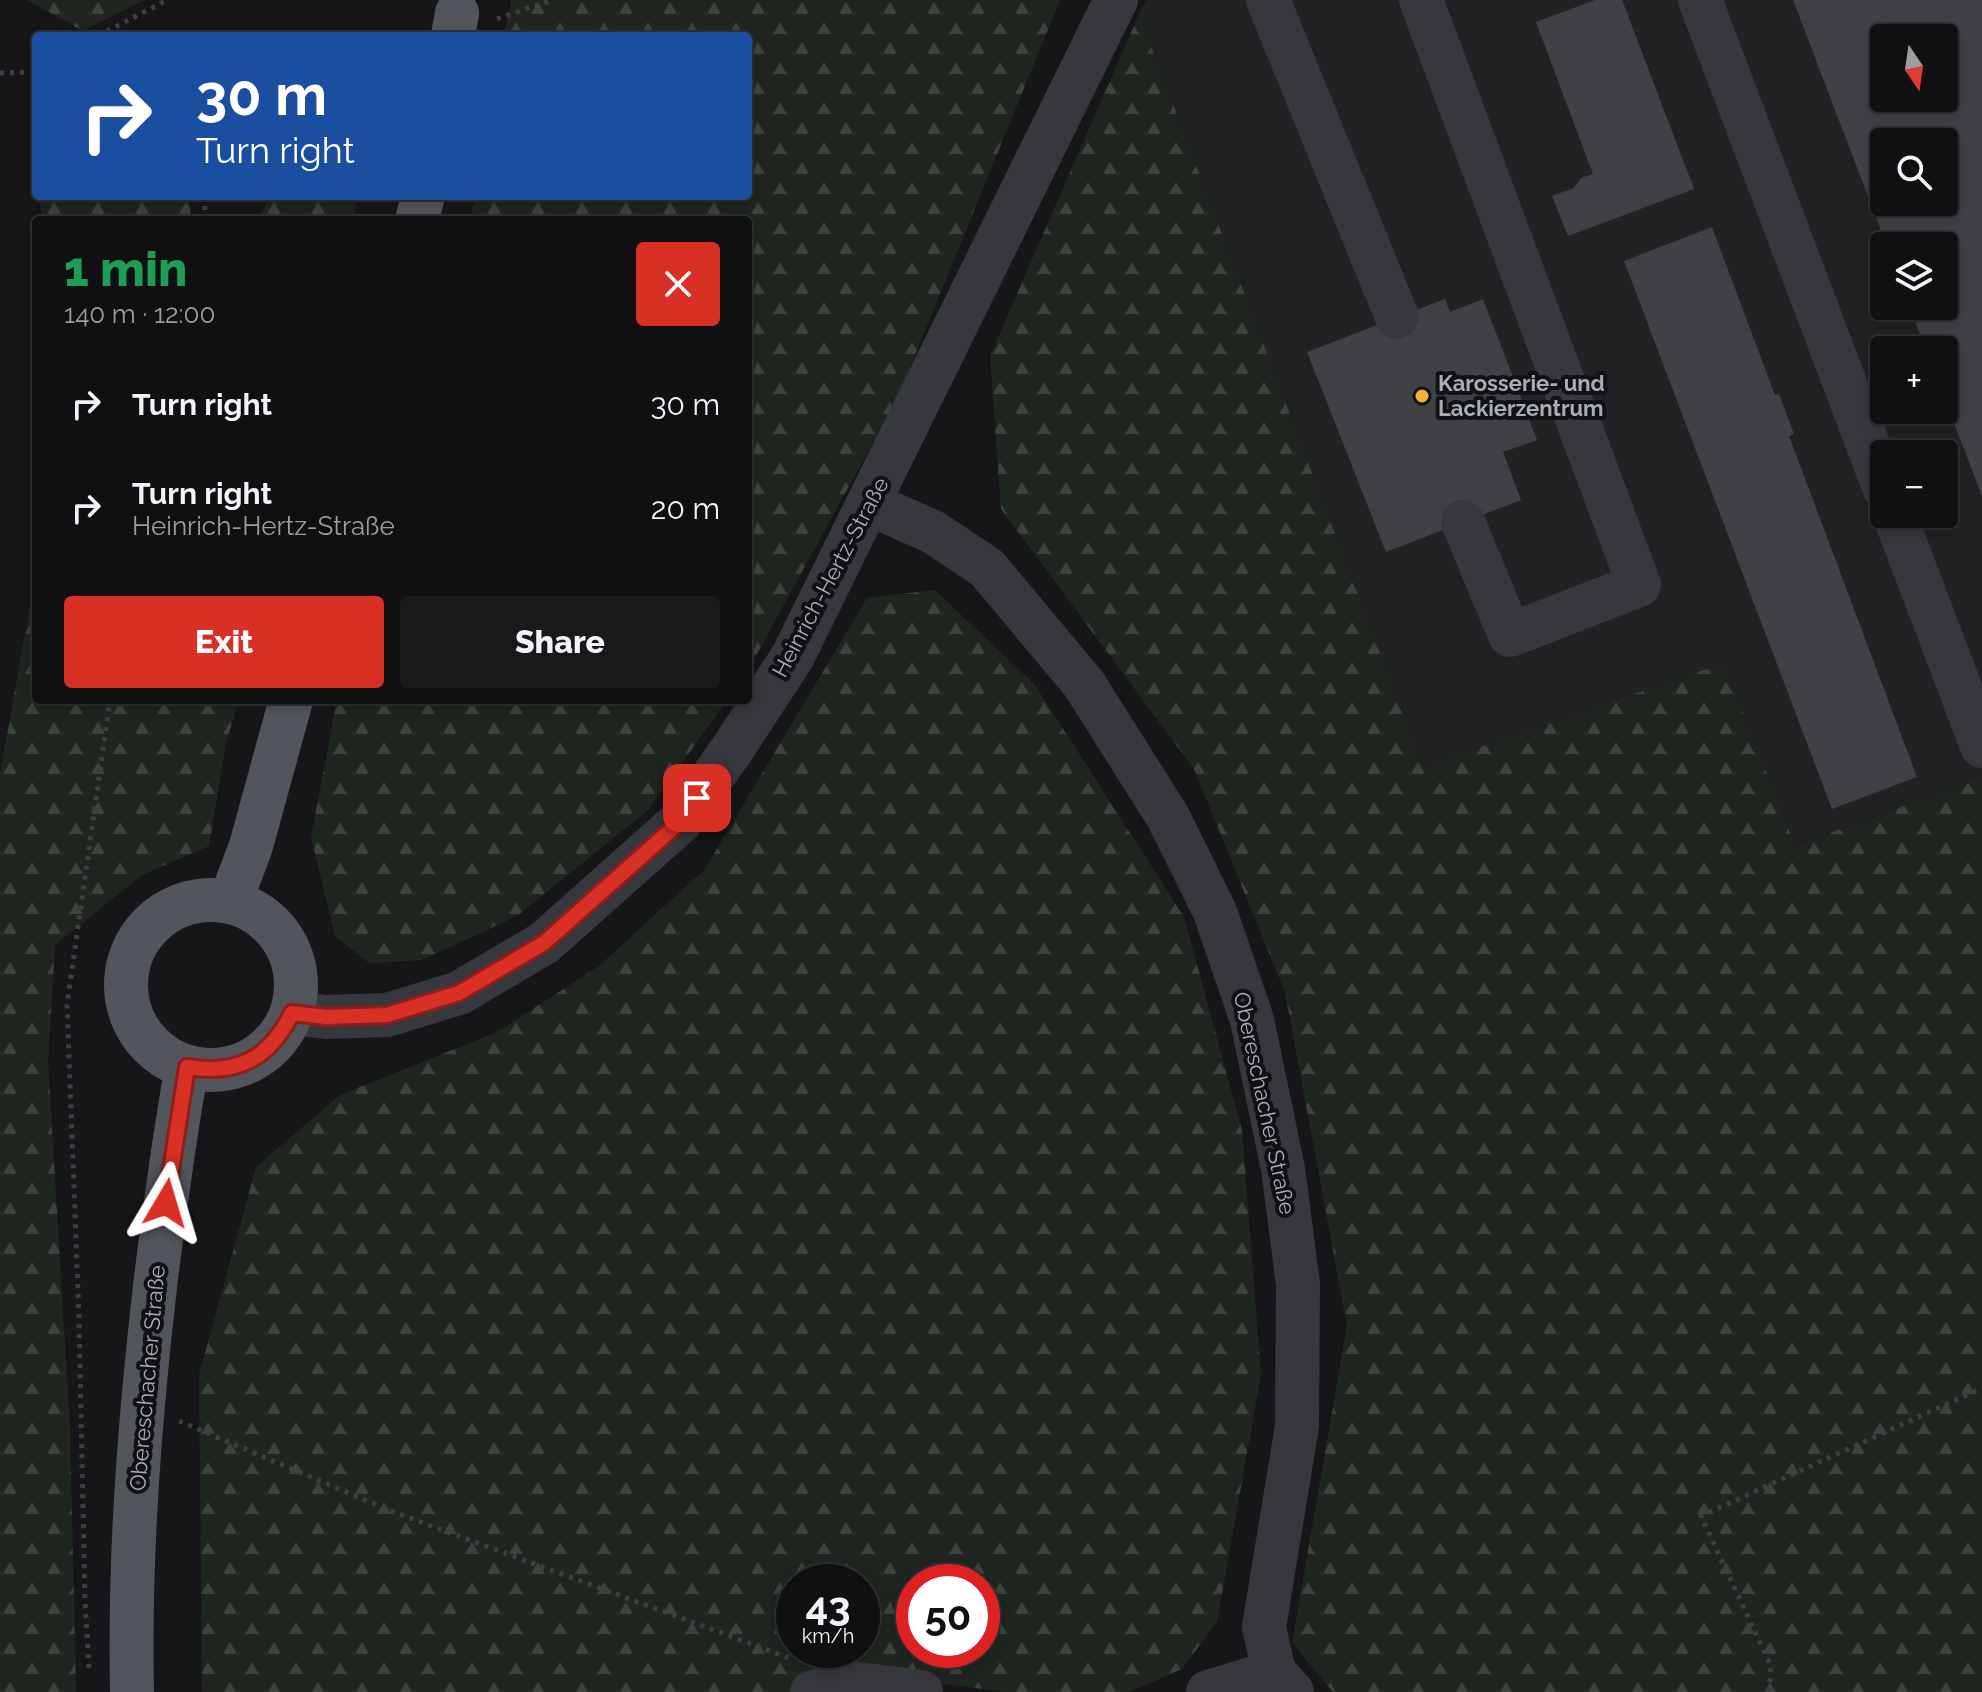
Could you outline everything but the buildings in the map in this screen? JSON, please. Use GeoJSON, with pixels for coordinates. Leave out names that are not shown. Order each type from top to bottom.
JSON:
{"type":"FeatureCollection","features":[{"type":"Feature","properties":{"kind":"main road"},"geometry":{"type":"LineString","coordinates":[[230,902],[251,846],[290,704]]}},
{"type":"Feature","properties":{"kind":"main road"},"geometry":{"type":"LineString","coordinates":[[209,900],[230,902],[253,911],[272,925],[287,944],[295,967],[297,990],[292,1013],[282,1033],[268,1049],[250,1061],[230,1068],[208,1070],[187,1067],[167,1058],[150,1044],[137,1027],[128,996],[129,964],[144,935],[167,912],[209,900]]}},
{"type":"Feature","properties":{"kind":"main road","name":"Obereschacher Straße"},"geometry":{"type":"LineString","coordinates":[[132,1692],[141,1405],[176,1125],[187,1067]]}},
{"type":"Feature","properties":{"kind":"street","name":"Heinrich-Hertz-Straße"},"geometry":{"type":"LineString","coordinates":[[292,1013],[326,1017],[387,1015],[459,993],[544,943],[681,821],[793,656],[1116,0]]}},
{"type":"Feature","properties":{"kind":"street"},"geometry":{"type":"LineString","coordinates":[[1268,0],[1397,317]]}},
{"type":"Feature","properties":{"kind":"street"},"geometry":{"type":"LineString","coordinates":[[1421,0],[1639,585],[1510,635],[1463,522]]}},
{"type":"Feature","properties":{"kind":"street"},"geometry":{"type":"LineString","coordinates":[[1700,0],[1870,450]]}},
{"type":"Feature","properties":{"kind":"street","name":"Obereschacher Straße"},"geometry":{"type":"LineString","coordinates":[[870,504],[933,532],[987,568],[1084,684],[1168,817],[1215,912],[1252,1020],[1283,1169],[1298,1284],[1297,1426],[1264,1627],[1249,1686]]}},
{"type":"Feature","properties":{"kind":"street"},"geometry":{"type":"LineString","coordinates":[[1899,528],[1982,746]]}},
{"type":"Feature","properties":{"kind":"street"},"geometry":{"type":"LineString","coordinates":[[806,1677],[921,1692]]}},
{"type":"Feature","properties":{"kind":"path"},"geometry":{"type":"LineString","coordinates":[[106,32],[167,0]]}},
{"type":"Feature","properties":{"kind":"path"},"geometry":{"type":"LineString","coordinates":[[525,11],[552,0]]}},
{"type":"Feature","properties":{"kind":"path"},"geometry":{"type":"LineString","coordinates":[[0,73],[32,72]]}},
{"type":"Feature","properties":{"kind":"path"},"geometry":{"type":"LineString","coordinates":[[89,1677],[67,1005],[109,704]]}},
{"type":"Feature","properties":{"kind":"path"},"geometry":{"type":"LineString","coordinates":[[1769,1692],[1771,1666],[1701,1516],[1982,1388]]}},
{"type":"Feature","properties":{"kind":"path"},"geometry":{"type":"LineString","coordinates":[[141,1405],[391,1511],[806,1677]]}},
{"type":"Feature","properties":{"kind":"shaded area"},"geometry":{"type":"Polygon","coordinates":[[[1147,0],[1982,0],[1982,777],[1794,846],[1724,663],[1423,768],[1139,14],[1147,0]]]}},
{"type":"Feature","properties":{"kind":"green space"},"geometry":{"type":"Polygon","coordinates":[[[27,0],[145,0],[83,31],[27,0]]]}},
{"type":"Feature","properties":{"kind":"green space"},"geometry":{"type":"Polygon","coordinates":[[[511,0],[1060,0],[898,397],[752,663],[752,216],[470,216],[475,200],[752,200],[752,32],[505,32],[511,0]]]}},
{"type":"Feature","properties":{"kind":"green space"},"geometry":{"type":"Polygon","coordinates":[[[1139,14],[1423,767],[1724,663],[1795,846],[1982,777],[1982,1692],[1333,1692],[1292,1643],[1347,1326],[1285,992],[1194,769],[1001,509],[990,356],[1139,14]]]}},
{"type":"Feature","properties":{"kind":"green space"},"geometry":{"type":"Polygon","coordinates":[[[40,200],[189,200],[191,216],[42,216],[40,200]]]}},
{"type":"Feature","properties":{"kind":"green space"},"geometry":{"type":"Polygon","coordinates":[[[269,200],[356,201],[354,216],[259,216],[269,200]]]}},
{"type":"Feature","properties":{"kind":"green space"},"geometry":{"type":"Polygon","coordinates":[[[935,590],[1035,685],[1184,917],[1242,1130],[1261,1374],[1217,1622],[1182,1669],[1129,1692],[1008,1692],[869,1675],[813,1692],[202,1692],[199,1375],[256,1167],[340,1095],[497,1032],[599,966],[705,869],[867,598],[935,590]]]}},
{"type":"Feature","properties":{"kind":"green space"},"geometry":{"type":"Polygon","coordinates":[[[32,595],[32,704],[238,704],[226,743],[209,846],[142,875],[55,945],[48,1061],[70,1426],[76,1692],[0,1692],[0,774],[32,595]]]}},
{"type":"Feature","properties":{"kind":"green space"},"geometry":{"type":"Polygon","coordinates":[[[336,704],[724,704],[648,810],[517,916],[422,960],[369,963],[335,936],[311,837],[336,704]]]}},
{"type":"Feature","properties":{"kind":"place","name":"Karosserie- und Lackierzentrum"},"geometry":{"type":"Point","coordinates":[1422,396]}},
{"type":"Feature","properties":{"kind":"route"},"geometry":{"type":"LineString","coordinates":[[166,1203],[187,1067],[208,1070],[230,1068],[250,1061],[268,1049],[282,1033],[292,1013],[326,1017],[387,1015],[459,993],[544,943],[681,821],[697,798]]}}]}
